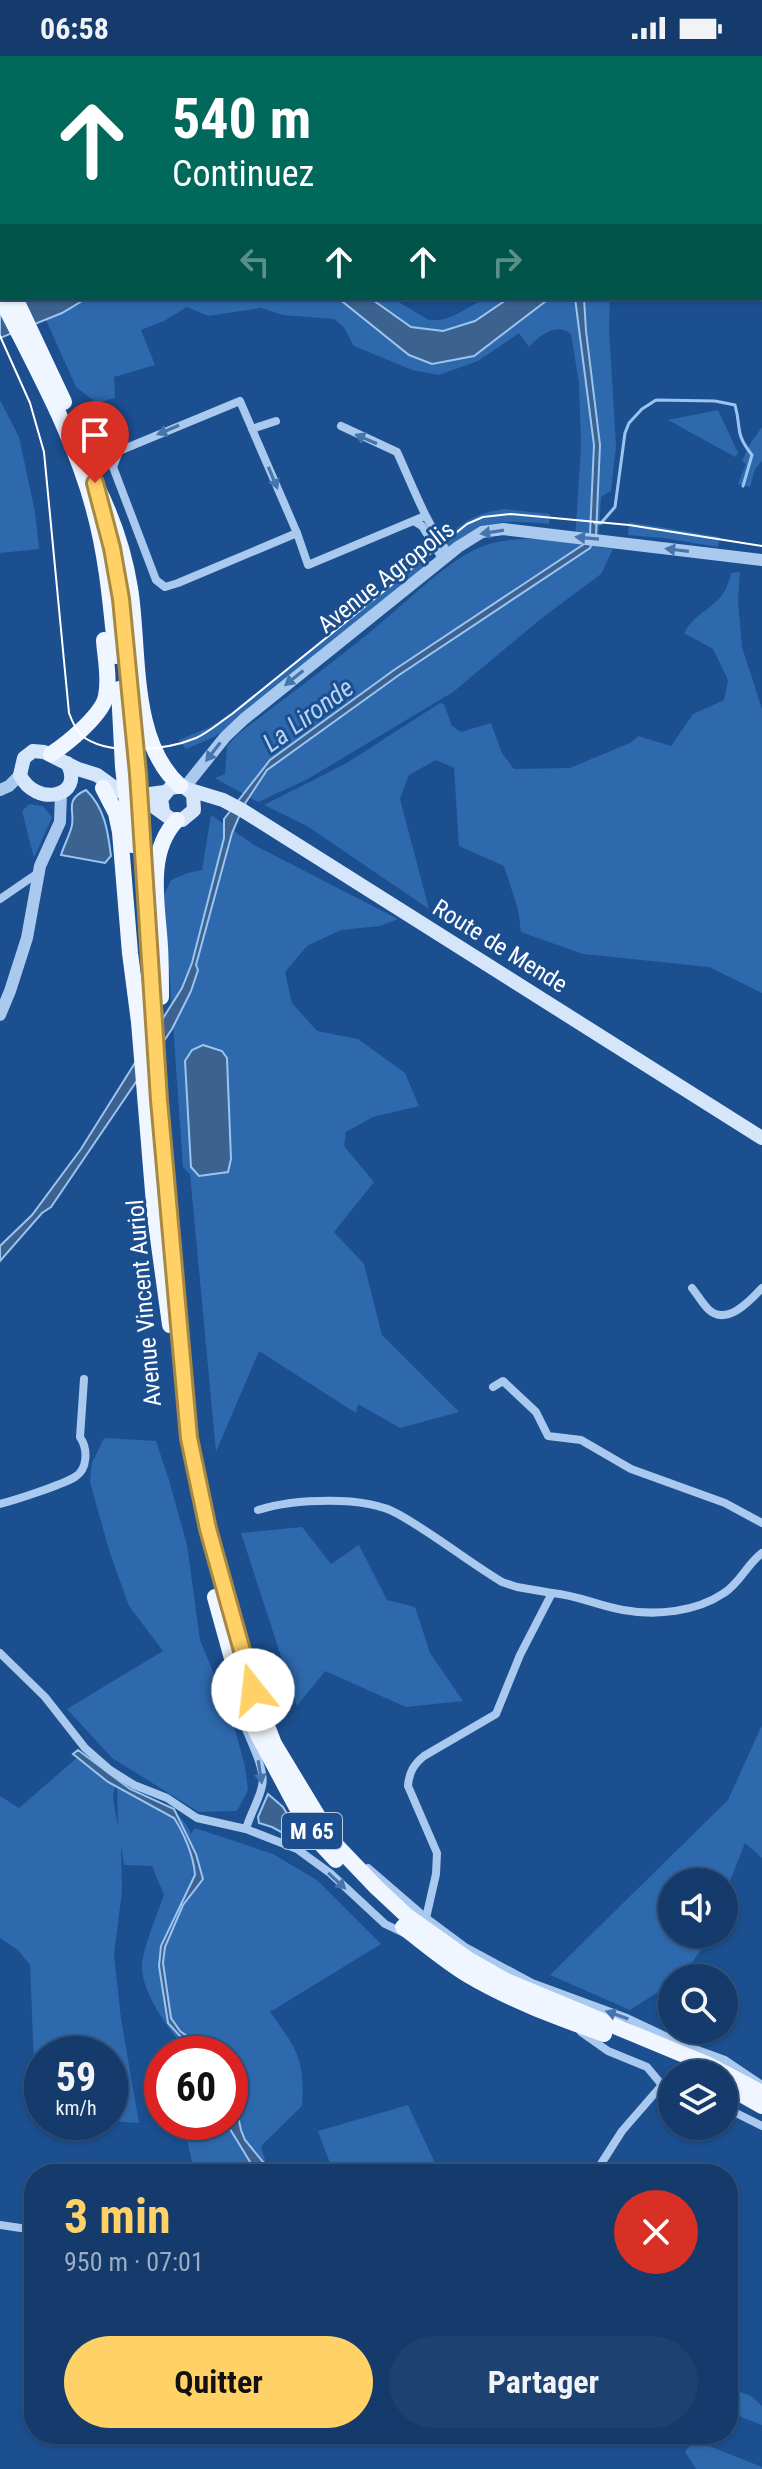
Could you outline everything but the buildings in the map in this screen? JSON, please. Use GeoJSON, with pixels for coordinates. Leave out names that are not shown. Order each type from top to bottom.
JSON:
{"type":"FeatureCollection","features":[{"type":"Feature","properties":{"kind":"main road","name":"M 65"},"geometry":{"type":"LineString","coordinates":[[2,300],[35,354],[86,453],[115,561],[121,599],[121,655],[152,1039]]}},
{"type":"Feature","properties":{"kind":"main road","name":"M 65"},"geometry":{"type":"LineString","coordinates":[[16,300],[94,507],[121,655]]}},
{"type":"Feature","properties":{"kind":"main road","name":"M 65"},"geometry":{"type":"LineString","coordinates":[[51,754],[88,722],[104,704],[107,694],[89,511],[66,434]]}},
{"type":"Feature","properties":{"kind":"main road","name":"M 65"},"geometry":{"type":"LineString","coordinates":[[95,483],[108,507],[126,566],[146,727],[164,768],[180,789]]}},
{"type":"Feature","properties":{"kind":"main road"},"geometry":{"type":"LineString","coordinates":[[33,751],[51,754],[67,763],[72,773],[67,789],[49,795],[28,785],[21,763],[33,751]]}},
{"type":"Feature","properties":{"kind":"main road","name":"Route de Mende"},"geometry":{"type":"LineString","coordinates":[[67,763],[97,775],[119,791],[142,795],[180,789],[231,804],[762,1138]]}},
{"type":"Feature","properties":{"kind":"main road"},"geometry":{"type":"LineString","coordinates":[[71,780],[86,779],[113,795],[145,803],[170,816],[187,818],[195,805],[212,797]]}},
{"type":"Feature","properties":{"kind":"main road","name":"M 65"},"geometry":{"type":"LineString","coordinates":[[103,788],[116,813],[120,832],[130,953],[152,1039]]}},
{"type":"Feature","properties":{"kind":"main road"},"geometry":{"type":"LineString","coordinates":[[170,816],[161,799],[180,789],[193,794],[195,805]]}},
{"type":"Feature","properties":{"kind":"main road","name":"M 65"},"geometry":{"type":"LineString","coordinates":[[152,1039],[160,947],[155,875],[170,816]]}},
{"type":"Feature","properties":{"kind":"main road","name":"Avenue Vincent Auriol"},"geometry":{"type":"LineString","coordinates":[[152,1039],[189,1438],[208,1529],[253,1690],[274,1744],[334,1843],[376,1887],[418,1924],[469,1960],[506,1981],[711,2066],[762,2093]]}},
{"type":"Feature","properties":{"kind":"main road","name":"Avenue Vincent Auriol"},"geometry":{"type":"LineString","coordinates":[[152,1039],[170,1325],[184,1464],[213,1590],[248,1716],[296,1806],[321,1844],[402,1926],[468,1974],[502,1993],[671,2060]]}},
{"type":"Feature","properties":{"kind":"main road"},"geometry":{"type":"LineString","coordinates":[[738,2093],[762,2106]]}},
{"type":"Feature","properties":{"kind":"street"},"geometry":{"type":"LineString","coordinates":[[297,533],[165,587],[156,580],[113,467],[119,451],[240,401],[297,533],[308,565],[425,516]]}},
{"type":"Feature","properties":{"kind":"street"},"geometry":{"type":"LineString","coordinates":[[252,429],[276,421]]}},
{"type":"Feature","properties":{"kind":"street"},"geometry":{"type":"LineString","coordinates":[[341,426],[397,452],[446,557]]}},
{"type":"Feature","properties":{"kind":"street"},"geometry":{"type":"LineString","coordinates":[[414,521],[422,526],[446,557]]}},
{"type":"Feature","properties":{"kind":"street","name":"Avenue Agropolis"},"geometry":{"type":"LineString","coordinates":[[180,789],[235,727],[472,537],[493,530],[624,542],[762,560]]}},
{"type":"Feature","properties":{"kind":"street"},"geometry":{"type":"LineString","coordinates":[[4,788],[28,785],[50,802],[60,822]]}},
{"type":"Feature","properties":{"kind":"street"},"geometry":{"type":"LineString","coordinates":[[0,1015],[27,938],[38,873],[60,822],[61,793]]}},
{"type":"Feature","properties":{"kind":"street"},"geometry":{"type":"LineString","coordinates":[[0,899],[38,873]]}},
{"type":"Feature","properties":{"kind":"street"},"geometry":{"type":"LineString","coordinates":[[692,1288],[709,1311],[721,1314],[746,1306],[762,1288]]}},
{"type":"Feature","properties":{"kind":"street"},"geometry":{"type":"LineString","coordinates":[[0,1504],[77,1477],[85,1464],[85,1445],[80,1437],[84,1379]]}},
{"type":"Feature","properties":{"kind":"street"},"geometry":{"type":"LineString","coordinates":[[493,1387],[503,1381],[536,1412],[548,1436],[581,1440],[631,1469],[725,1503],[762,1523]]}},
{"type":"Feature","properties":{"kind":"street"},"geometry":{"type":"LineString","coordinates":[[258,1510],[305,1501],[378,1506],[397,1513],[502,1582],[583,1598],[622,1610],[656,1613],[679,1610],[727,1592],[762,1553]]}},
{"type":"Feature","properties":{"kind":"street","name":"Avenue Vincent Auriol"},"geometry":{"type":"LineString","coordinates":[[213,1590],[241,1723],[263,1768],[263,1784],[246,1829]]}},
{"type":"Feature","properties":{"kind":"street"},"geometry":{"type":"LineString","coordinates":[[426,1918],[436,1874],[437,1853],[408,1786],[409,1775],[424,1756],[496,1714],[520,1655],[552,1593]]}},
{"type":"Feature","properties":{"kind":"street"},"geometry":{"type":"LineString","coordinates":[[0,1653],[45,1697],[85,1748],[110,1770],[134,1785],[167,1798],[197,1818],[246,1829],[297,1849],[330,1873],[385,1924],[423,1942]]}},
{"type":"Feature","properties":{"kind":"street","name":"Avenue Vincent Auriol"},"geometry":{"type":"LineString","coordinates":[[317,1816],[358,1860],[465,1947],[532,1983],[627,2018],[725,2060],[762,2085]]}},
{"type":"Feature","properties":{"kind":"street","name":"Avenue Vincent Auriol"},"geometry":{"type":"LineString","coordinates":[[557,2017],[608,2051],[647,2067],[658,2080]]}},
{"type":"Feature","properties":{"kind":"street"},"geometry":{"type":"LineString","coordinates":[[601,2164],[622,2131],[658,2090]]}},
{"type":"Feature","properties":{"kind":"street"},"geometry":{"type":"LineString","coordinates":[[738,2114],[762,2126]]}},
{"type":"Feature","properties":{"kind":"street"},"geometry":{"type":"LineString","coordinates":[[0,2225],[24,2229]]}},
{"type":"Feature","properties":{"kind":"shaded area"},"geometry":{"type":"Polygon","coordinates":[[[18,300],[84,300],[62,313],[0,338],[0,308],[18,300]]]}},
{"type":"Feature","properties":{"kind":"shaded area"},"geometry":{"type":"Polygon","coordinates":[[[84,300],[340,300],[408,355],[520,322],[548,300],[575,300],[594,445],[600,444],[584,300],[610,300],[616,446],[611,491],[601,497],[598,547],[613,549],[601,574],[453,692],[306,780],[258,802],[215,778],[225,774],[227,746],[238,734],[455,561],[483,546],[505,540],[575,541],[581,446],[579,383],[571,334],[554,330],[543,334],[529,347],[519,333],[478,361],[439,375],[412,370],[354,346],[343,326],[334,319],[283,315],[261,308],[208,316],[187,307],[141,330],[155,365],[114,377],[115,398],[97,403],[76,387],[46,320],[84,300]]]}},
{"type":"Feature","properties":{"kind":"shaded area"},"geometry":{"type":"Polygon","coordinates":[[[340,300],[373,300],[411,327],[443,331],[475,321],[506,300],[547,300],[474,356],[432,364],[409,355],[340,300]]]}},
{"type":"Feature","properties":{"kind":"shaded area"},"geometry":{"type":"Polygon","coordinates":[[[373,300],[395,300],[429,320],[437,320],[451,317],[484,300],[506,300],[475,321],[443,331],[411,327],[373,300]]]}},
{"type":"Feature","properties":{"kind":"shaded area"},"geometry":{"type":"Polygon","coordinates":[[[575,300],[584,300],[600,445],[596,535],[590,548],[399,675],[267,770],[244,805],[232,833],[196,965],[198,970],[172,1029],[51,1207],[42,1213],[0,1261],[0,1246],[32,1215],[81,1149],[182,988],[192,963],[224,838],[224,819],[270,760],[394,670],[584,544],[590,534],[594,445],[575,300]]]}},
{"type":"Feature","properties":{"kind":"shaded area"},"geometry":{"type":"Polygon","coordinates":[[[0,400],[19,437],[35,512],[39,549],[0,553],[0,400]]]}},
{"type":"Feature","properties":{"kind":"shaded area"},"geometry":{"type":"Polygon","coordinates":[[[718,410],[738,453],[735,457],[668,420],[718,410]]]}},
{"type":"Feature","properties":{"kind":"shaded area"},"geometry":{"type":"Polygon","coordinates":[[[762,427],[762,461],[755,469],[750,487],[738,484],[746,464],[742,461],[762,427]]]}},
{"type":"Feature","properties":{"kind":"shaded area"},"geometry":{"type":"Polygon","coordinates":[[[504,509],[550,514],[549,524],[495,523],[473,531],[449,549],[443,541],[470,519],[504,509]]]}},
{"type":"Feature","properties":{"kind":"shaded area"},"geometry":{"type":"Polygon","coordinates":[[[629,522],[720,537],[718,547],[628,535],[629,522]]]}},
{"type":"Feature","properties":{"kind":"shaded area"},"geometry":{"type":"Polygon","coordinates":[[[426,556],[432,564],[237,721],[214,737],[186,749],[179,740],[210,727],[231,713],[426,556]]]}},
{"type":"Feature","properties":{"kind":"shaded area"},"geometry":{"type":"Polygon","coordinates":[[[740,572],[738,601],[742,647],[762,709],[762,993],[709,967],[583,954],[521,932],[518,909],[504,866],[459,846],[454,768],[436,760],[409,775],[400,799],[429,909],[307,826],[264,805],[345,764],[440,703],[444,704],[452,726],[461,732],[491,723],[502,753],[514,769],[570,768],[632,742],[638,736],[671,746],[693,714],[724,700],[728,680],[713,649],[684,633],[723,594],[731,573],[740,572]]]}},
{"type":"Feature","properties":{"kind":"shaded area"},"geometry":{"type":"Polygon","coordinates":[[[86,790],[98,805],[107,829],[111,856],[105,863],[61,855],[72,823],[72,802],[86,790]]]}},
{"type":"Feature","properties":{"kind":"shaded area"},"geometry":{"type":"Polygon","coordinates":[[[29,804],[43,806],[52,817],[34,858],[22,811],[29,804]]]}},
{"type":"Feature","properties":{"kind":"shaded area"},"geometry":{"type":"Polygon","coordinates":[[[211,815],[254,845],[398,919],[380,926],[341,930],[307,946],[285,972],[292,1003],[317,1031],[358,1039],[405,1073],[419,1106],[373,1117],[346,1132],[344,1146],[374,1182],[334,1232],[364,1264],[382,1335],[459,1412],[400,1428],[358,1404],[356,1413],[259,1351],[216,1452],[190,1174],[183,1167],[164,895],[171,880],[202,870],[211,815]]]}},
{"type":"Feature","properties":{"kind":"shaded area"},"geometry":{"type":"Polygon","coordinates":[[[203,1045],[222,1051],[227,1058],[231,1159],[228,1172],[199,1176],[191,1167],[185,1061],[192,1050],[203,1045]]]}},
{"type":"Feature","properties":{"kind":"shaded area"},"geometry":{"type":"Polygon","coordinates":[[[104,1438],[156,1441],[187,1545],[200,1640],[231,1715],[245,1766],[248,1790],[237,1811],[199,1812],[112,1758],[67,1709],[163,1651],[129,1606],[90,1482],[92,1463],[104,1438]]]}},
{"type":"Feature","properties":{"kind":"shaded area"},"geometry":{"type":"Polygon","coordinates":[[[302,1527],[331,1564],[359,1545],[387,1600],[415,1607],[430,1653],[463,1701],[406,1707],[325,1671],[297,1706],[241,1533],[302,1527]]]}},
{"type":"Feature","properties":{"kind":"shaded area"},"geometry":{"type":"Polygon","coordinates":[[[762,1725],[762,1858],[745,1843],[735,1868],[659,1868],[728,1800],[762,1725]]]}},
{"type":"Feature","properties":{"kind":"shaded area"},"geometry":{"type":"Polygon","coordinates":[[[78,1750],[130,1789],[174,1809],[196,1854],[203,1879],[183,1905],[165,1947],[163,1963],[171,2018],[187,2036],[180,2036],[168,2023],[159,1966],[161,1946],[195,1875],[185,1838],[174,1818],[108,1782],[73,1754],[78,1750]]]}},
{"type":"Feature","properties":{"kind":"shaded area"},"geometry":{"type":"Polygon","coordinates":[[[79,1756],[116,1780],[113,1797],[118,1828],[117,1783],[170,1810],[187,1825],[191,1834],[195,1828],[273,1854],[317,1880],[381,1944],[270,2012],[297,2055],[303,2090],[302,2106],[261,2146],[266,2164],[193,2164],[187,2140],[248,2140],[248,2036],[176,2036],[167,2025],[152,2002],[142,1967],[147,1941],[164,1895],[152,1866],[124,1865],[121,1845],[122,1891],[114,1955],[124,2036],[33,2036],[30,1965],[18,1950],[0,1938],[0,1796],[19,1808],[79,1756]]]}},
{"type":"Feature","properties":{"kind":"shaded area"},"geometry":{"type":"Polygon","coordinates":[[[268,1794],[283,1807],[305,1845],[259,1823],[258,1817],[268,1794]]]}},
{"type":"Feature","properties":{"kind":"shaded area"},"geometry":{"type":"Polygon","coordinates":[[[658,1869],[658,1948],[702,1948],[691,1964],[658,1964],[658,1992],[630,2010],[550,1975],[658,1869]]]}},
{"type":"Feature","properties":{"kind":"shaded area"},"geometry":{"type":"Polygon","coordinates":[[[128,2059],[139,2123],[128,2122],[128,2059]]]}},
{"type":"Feature","properties":{"kind":"shaded area"},"geometry":{"type":"Polygon","coordinates":[[[408,2105],[435,2164],[330,2164],[318,2131],[408,2105]]]}},
{"type":"Feature","properties":{"kind":"shaded area"},"geometry":{"type":"Polygon","coordinates":[[[237,2140],[245,2140],[265,2164],[251,2164],[237,2140]]]}},
{"type":"Feature","properties":{"kind":"shaded area"},"geometry":{"type":"Polygon","coordinates":[[[738,2391],[751,2396],[762,2406],[762,2425],[738,2416],[738,2391]]]}},
{"type":"Feature","properties":{"kind":"shaded area"},"geometry":{"type":"Polygon","coordinates":[[[691,2444],[704,2444],[762,2469],[696,2469],[685,2452],[691,2444]]]}},
{"type":"Feature","properties":{"kind":"waterway"},"geometry":{"type":"LineString","coordinates":[[595,523],[601,523],[615,507],[629,423],[656,400],[715,401],[735,405],[741,436],[752,455],[743,486]]}},
{"type":"Feature","properties":{"kind":"tram line"},"geometry":{"type":"LineString","coordinates":[[0,336],[30,403],[44,452],[69,713],[81,735],[106,746],[154,748],[184,742],[205,733],[467,524],[483,517],[511,514],[629,525],[762,546]]}},
{"type":"Feature","properties":{"kind":"route"},"geometry":{"type":"LineString","coordinates":[[95,483],[121,599],[138,774],[159,1100],[189,1438],[208,1529],[253,1690]]}},
{"type":"Feature","properties":{"kind":"water label","name":"La Lironde"},"geometry":{"type":"Point","coordinates":[308,715]}}]}
